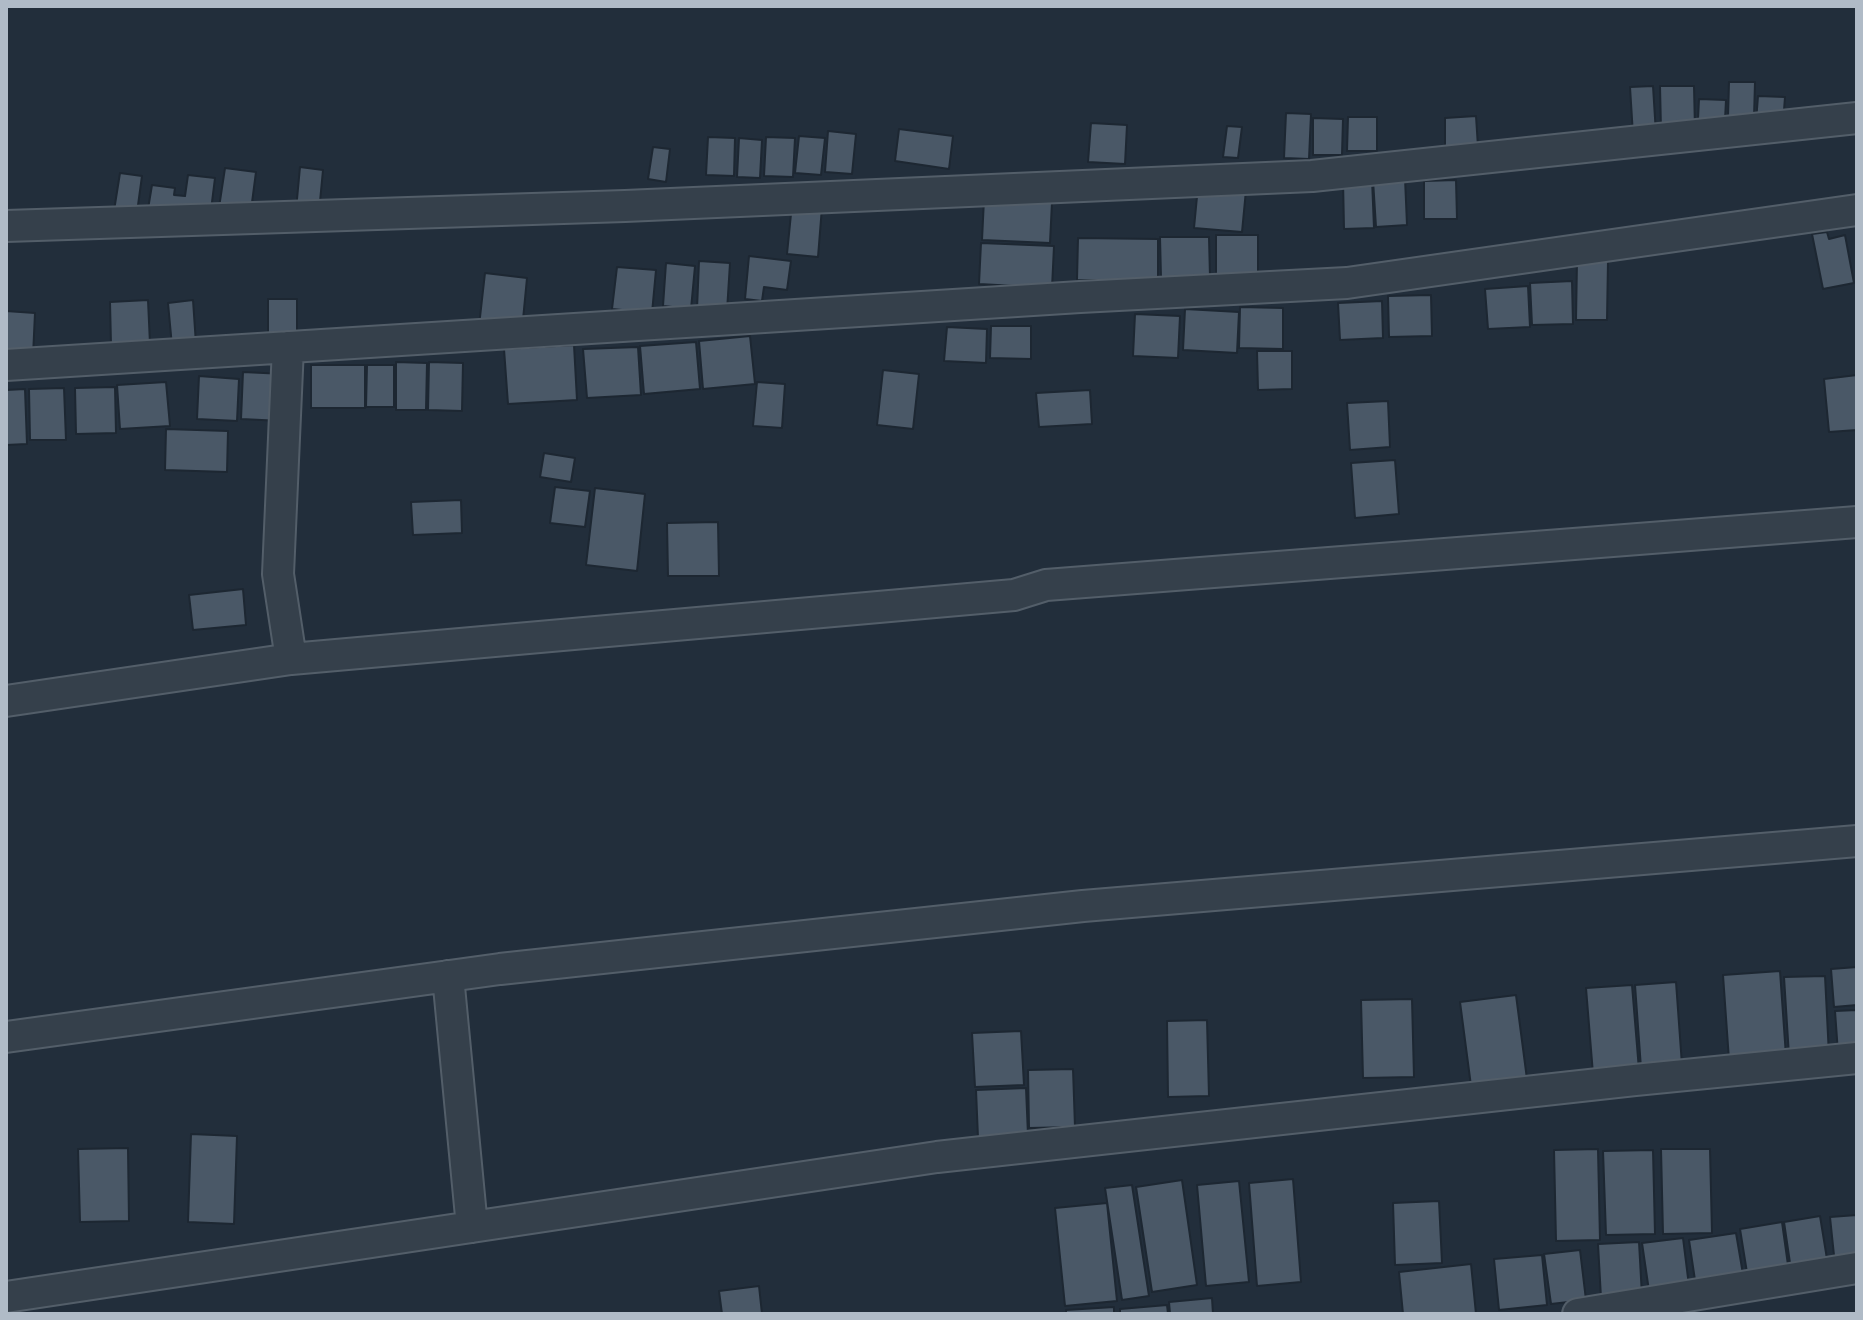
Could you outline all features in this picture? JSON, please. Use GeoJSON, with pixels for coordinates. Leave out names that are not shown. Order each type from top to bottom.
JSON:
{"type":"FeatureCollection","features":[{"type":"Feature","properties":{"kind":"street"},"geometry":{"type":"LineString","coordinates":[[6,226],[641,205],[1312,176],[1857,118]]}},
{"type":"Feature","properties":{"kind":"street"},"geometry":{"type":"LineString","coordinates":[[6,365],[1347,283],[1857,210]]}},
{"type":"Feature","properties":{"kind":"street"},"geometry":{"type":"LineString","coordinates":[[288,347],[278,574],[291,659]]}},
{"type":"Feature","properties":{"kind":"street"},"geometry":{"type":"LineString","coordinates":[[6,701],[291,659],[1014,595],[1046,585],[1857,522]]}},
{"type":"Feature","properties":{"kind":"street"},"geometry":{"type":"LineString","coordinates":[[6,1037],[448,976],[1083,906],[1857,841]]}},
{"type":"Feature","properties":{"kind":"street"},"geometry":{"type":"LineString","coordinates":[[448,976],[472,1227]]}},
{"type":"Feature","properties":{"kind":"street"},"geometry":{"type":"LineString","coordinates":[[6,1297],[937,1157],[1857,1058]]}},
{"type":"Feature","properties":{"kind":"street"},"geometry":{"type":"LineString","coordinates":[[1578,1314],[1857,1268]]}},
{"type":"Feature","properties":{"kind":"building"},"geometry":{"type":"Polygon","coordinates":[[[1729,82],[1755,82],[1754,118],[1728,117],[1729,82]]]}},
{"type":"Feature","properties":{"kind":"building"},"geometry":{"type":"Polygon","coordinates":[[[1653,86],[1656,134],[1633,135],[1630,87],[1653,86]]]}},
{"type":"Feature","properties":{"kind":"building"},"geometry":{"type":"Polygon","coordinates":[[[1660,86],[1694,86],[1695,129],[1661,130],[1660,86]]]}},
{"type":"Feature","properties":{"kind":"building"},"geometry":{"type":"Polygon","coordinates":[[[1758,96],[1785,97],[1783,124],[1756,122],[1758,96]]]}},
{"type":"Feature","properties":{"kind":"building"},"geometry":{"type":"Polygon","coordinates":[[[1699,99],[1726,100],[1725,120],[1698,119],[1699,99]]]}},
{"type":"Feature","properties":{"kind":"building"},"geometry":{"type":"Polygon","coordinates":[[[1286,113],[1311,114],[1309,159],[1284,158],[1286,113]]]}},
{"type":"Feature","properties":{"kind":"building"},"geometry":{"type":"Polygon","coordinates":[[[1476,116],[1478,147],[1445,149],[1445,118],[1476,116]]]}},
{"type":"Feature","properties":{"kind":"building"},"geometry":{"type":"Polygon","coordinates":[[[1348,117],[1377,117],[1377,151],[1347,151],[1348,117]]]}},
{"type":"Feature","properties":{"kind":"building"},"geometry":{"type":"Polygon","coordinates":[[[1313,118],[1343,119],[1342,155],[1313,155],[1313,118]]]}},
{"type":"Feature","properties":{"kind":"building"},"geometry":{"type":"Polygon","coordinates":[[[1091,123],[1127,125],[1125,164],[1088,162],[1091,123]]]}},
{"type":"Feature","properties":{"kind":"building"},"geometry":{"type":"Polygon","coordinates":[[[1227,126],[1242,127],[1238,158],[1223,157],[1227,126]]]}},
{"type":"Feature","properties":{"kind":"building"},"geometry":{"type":"Polygon","coordinates":[[[899,129],[953,136],[949,169],[895,161],[899,129]]]}},
{"type":"Feature","properties":{"kind":"building"},"geometry":{"type":"Polygon","coordinates":[[[828,131],[856,134],[852,174],[825,172],[828,131]]]}},
{"type":"Feature","properties":{"kind":"building"},"geometry":{"type":"Polygon","coordinates":[[[799,136],[825,138],[821,175],[795,173],[799,136]]]}},
{"type":"Feature","properties":{"kind":"building"},"geometry":{"type":"Polygon","coordinates":[[[708,137],[735,138],[734,176],[706,175],[708,137]]]}},
{"type":"Feature","properties":{"kind":"building"},"geometry":{"type":"Polygon","coordinates":[[[766,137],[795,138],[793,177],[764,176],[766,137]]]}},
{"type":"Feature","properties":{"kind":"building"},"geometry":{"type":"Polygon","coordinates":[[[739,138],[762,140],[760,178],[737,177],[739,138]]]}},
{"type":"Feature","properties":{"kind":"building"},"geometry":{"type":"Polygon","coordinates":[[[653,147],[670,149],[666,182],[648,179],[653,147]]]}},
{"type":"Feature","properties":{"kind":"building"},"geometry":{"type":"Polygon","coordinates":[[[300,167],[323,170],[319,212],[296,210],[300,167]]]}},
{"type":"Feature","properties":{"kind":"building"},"geometry":{"type":"Polygon","coordinates":[[[225,168],[256,172],[250,218],[218,214],[225,168]]]}},
{"type":"Feature","properties":{"kind":"building"},"geometry":{"type":"Polygon","coordinates":[[[120,173],[142,176],[136,220],[113,217],[120,173]]]}},
{"type":"Feature","properties":{"kind":"building"},"geometry":{"type":"Polygon","coordinates":[[[188,175],[215,178],[210,218],[148,209],[152,185],[175,188],[174,195],[185,196],[188,175]]]}},
{"type":"Feature","properties":{"kind":"building"},"geometry":{"type":"Polygon","coordinates":[[[1405,178],[1407,225],[1376,227],[1373,180],[1405,178]]]}},
{"type":"Feature","properties":{"kind":"building"},"geometry":{"type":"Polygon","coordinates":[[[1372,179],[1374,228],[1344,229],[1343,180],[1372,179]]]}},
{"type":"Feature","properties":{"kind":"building"},"geometry":{"type":"Polygon","coordinates":[[[1456,180],[1457,219],[1424,219],[1424,181],[1456,180]]]}},
{"type":"Feature","properties":{"kind":"building"},"geometry":{"type":"Polygon","coordinates":[[[1198,186],[1246,190],[1242,232],[1194,228],[1198,186]]]}},
{"type":"Feature","properties":{"kind":"building"},"geometry":{"type":"Polygon","coordinates":[[[984,199],[1052,202],[1050,243],[982,240],[984,199]]]}},
{"type":"Feature","properties":{"kind":"building"},"geometry":{"type":"Polygon","coordinates":[[[792,204],[822,207],[818,257],[787,254],[792,204]]]}},
{"type":"Feature","properties":{"kind":"building"},"geometry":{"type":"Polygon","coordinates":[[[1827,232],[1829,239],[1845,235],[1854,283],[1823,289],[1812,234],[1827,232]]]}},
{"type":"Feature","properties":{"kind":"building"},"geometry":{"type":"Polygon","coordinates":[[[1216,235],[1258,235],[1258,276],[1216,276],[1216,235]]]}},
{"type":"Feature","properties":{"kind":"building"},"geometry":{"type":"Polygon","coordinates":[[[1160,237],[1209,237],[1210,277],[1161,278],[1160,237]]]}},
{"type":"Feature","properties":{"kind":"building"},"geometry":{"type":"Polygon","coordinates":[[[1078,238],[1158,239],[1158,281],[1077,280],[1078,238]]]}},
{"type":"Feature","properties":{"kind":"building"},"geometry":{"type":"Polygon","coordinates":[[[981,243],[1054,246],[1052,288],[979,284],[981,243]]]}},
{"type":"Feature","properties":{"kind":"building"},"geometry":{"type":"Polygon","coordinates":[[[749,256],[791,261],[787,290],[764,287],[762,301],[745,299],[749,256]]]}},
{"type":"Feature","properties":{"kind":"building"},"geometry":{"type":"Polygon","coordinates":[[[1577,260],[1608,261],[1607,320],[1576,320],[1577,260]]]}},
{"type":"Feature","properties":{"kind":"building"},"geometry":{"type":"Polygon","coordinates":[[[699,261],[730,263],[727,311],[697,309],[699,261]]]}},
{"type":"Feature","properties":{"kind":"building"},"geometry":{"type":"Polygon","coordinates":[[[666,263],[695,266],[691,309],[663,306],[666,263]]]}},
{"type":"Feature","properties":{"kind":"building"},"geometry":{"type":"Polygon","coordinates":[[[617,267],[656,270],[652,313],[612,309],[617,267]]]}},
{"type":"Feature","properties":{"kind":"building"},"geometry":{"type":"Polygon","coordinates":[[[485,273],[527,278],[522,330],[479,326],[485,273]]]}},
{"type":"Feature","properties":{"kind":"building"},"geometry":{"type":"Polygon","coordinates":[[[1572,281],[1573,324],[1532,325],[1530,283],[1572,281]]]}},
{"type":"Feature","properties":{"kind":"building"},"geometry":{"type":"Polygon","coordinates":[[[1528,286],[1530,327],[1488,329],[1485,289],[1528,286]]]}},
{"type":"Feature","properties":{"kind":"building"},"geometry":{"type":"Polygon","coordinates":[[[1431,295],[1432,336],[1389,337],[1388,296],[1431,295]]]}},
{"type":"Feature","properties":{"kind":"building"},"geometry":{"type":"Polygon","coordinates":[[[268,299],[297,299],[297,338],[268,337],[268,299]]]}},
{"type":"Feature","properties":{"kind":"building"},"geometry":{"type":"Polygon","coordinates":[[[148,300],[150,344],[111,345],[110,302],[148,300]]]}},
{"type":"Feature","properties":{"kind":"building"},"geometry":{"type":"Polygon","coordinates":[[[193,300],[196,344],[172,346],[168,303],[193,300]]]}},
{"type":"Feature","properties":{"kind":"building"},"geometry":{"type":"Polygon","coordinates":[[[1382,301],[1383,338],[1340,340],[1338,303],[1382,301]]]}},
{"type":"Feature","properties":{"kind":"building"},"geometry":{"type":"Polygon","coordinates":[[[1240,307],[1283,308],[1283,349],[1239,348],[1240,307]]]}},
{"type":"Feature","properties":{"kind":"building"},"geometry":{"type":"Polygon","coordinates":[[[1185,309],[1239,312],[1237,353],[1183,350],[1185,309]]]}},
{"type":"Feature","properties":{"kind":"building"},"geometry":{"type":"Polygon","coordinates":[[[6,311],[35,313],[33,356],[6,354],[6,311]]]}},
{"type":"Feature","properties":{"kind":"building"},"geometry":{"type":"Polygon","coordinates":[[[1135,314],[1180,316],[1178,358],[1133,356],[1135,314]]]}},
{"type":"Feature","properties":{"kind":"building"},"geometry":{"type":"Polygon","coordinates":[[[991,326],[1031,326],[1031,359],[990,358],[991,326]]]}},
{"type":"Feature","properties":{"kind":"building"},"geometry":{"type":"Polygon","coordinates":[[[947,327],[987,329],[986,363],[944,361],[947,327]]]}},
{"type":"Feature","properties":{"kind":"building"},"geometry":{"type":"Polygon","coordinates":[[[750,336],[755,384],[703,389],[699,341],[750,336]]]}},
{"type":"Feature","properties":{"kind":"building"},"geometry":{"type":"Polygon","coordinates":[[[696,342],[700,389],[644,394],[640,346],[696,342]]]}},
{"type":"Feature","properties":{"kind":"building"},"geometry":{"type":"Polygon","coordinates":[[[574,345],[577,400],[508,404],[504,349],[574,345]]]}},
{"type":"Feature","properties":{"kind":"building"},"geometry":{"type":"Polygon","coordinates":[[[638,347],[641,395],[587,398],[583,349],[638,347]]]}},
{"type":"Feature","properties":{"kind":"building"},"geometry":{"type":"Polygon","coordinates":[[[1257,351],[1292,351],[1292,389],[1258,390],[1257,351]]]}},
{"type":"Feature","properties":{"kind":"building"},"geometry":{"type":"Polygon","coordinates":[[[396,362],[427,363],[426,410],[396,410],[396,362]]]}},
{"type":"Feature","properties":{"kind":"building"},"geometry":{"type":"Polygon","coordinates":[[[429,362],[463,363],[462,411],[428,410],[429,362]]]}},
{"type":"Feature","properties":{"kind":"building"},"geometry":{"type":"Polygon","coordinates":[[[311,365],[365,365],[365,408],[311,408],[311,365]]]}},
{"type":"Feature","properties":{"kind":"building"},"geometry":{"type":"Polygon","coordinates":[[[367,365],[394,365],[394,407],[366,407],[367,365]]]}},
{"type":"Feature","properties":{"kind":"building"},"geometry":{"type":"Polygon","coordinates":[[[883,370],[919,374],[913,429],[877,425],[883,370]]]}},
{"type":"Feature","properties":{"kind":"building"},"geometry":{"type":"Polygon","coordinates":[[[243,372],[284,374],[282,421],[241,419],[243,372]]]}},
{"type":"Feature","properties":{"kind":"building"},"geometry":{"type":"Polygon","coordinates":[[[1857,375],[1857,430],[1829,432],[1824,379],[1857,375]]]}},
{"type":"Feature","properties":{"kind":"building"},"geometry":{"type":"Polygon","coordinates":[[[199,376],[239,379],[237,421],[197,419],[199,376]]]}},
{"type":"Feature","properties":{"kind":"building"},"geometry":{"type":"Polygon","coordinates":[[[166,382],[170,426],[120,429],[117,385],[166,382]]]}},
{"type":"Feature","properties":{"kind":"building"},"geometry":{"type":"Polygon","coordinates":[[[757,382],[785,384],[782,428],[753,426],[757,382]]]}},
{"type":"Feature","properties":{"kind":"building"},"geometry":{"type":"Polygon","coordinates":[[[115,387],[116,433],[76,434],[75,388],[115,387]]]}},
{"type":"Feature","properties":{"kind":"building"},"geometry":{"type":"Polygon","coordinates":[[[64,388],[66,440],[30,440],[29,389],[64,388]]]}},
{"type":"Feature","properties":{"kind":"building"},"geometry":{"type":"Polygon","coordinates":[[[25,389],[27,444],[6,445],[6,390],[25,389]]]}},
{"type":"Feature","properties":{"kind":"building"},"geometry":{"type":"Polygon","coordinates":[[[1090,390],[1092,424],[1039,427],[1036,393],[1090,390]]]}},
{"type":"Feature","properties":{"kind":"building"},"geometry":{"type":"Polygon","coordinates":[[[1388,401],[1390,447],[1350,450],[1347,403],[1388,401]]]}},
{"type":"Feature","properties":{"kind":"building"},"geometry":{"type":"Polygon","coordinates":[[[166,429],[228,431],[227,472],[165,470],[166,429]]]}},
{"type":"Feature","properties":{"kind":"building"},"geometry":{"type":"Polygon","coordinates":[[[544,453],[575,458],[571,482],[540,477],[544,453]]]}},
{"type":"Feature","properties":{"kind":"building"},"geometry":{"type":"Polygon","coordinates":[[[1395,460],[1399,514],[1355,518],[1351,463],[1395,460]]]}},
{"type":"Feature","properties":{"kind":"building"},"geometry":{"type":"Polygon","coordinates":[[[555,487],[590,491],[585,527],[550,523],[555,487]]]}},
{"type":"Feature","properties":{"kind":"building"},"geometry":{"type":"Polygon","coordinates":[[[595,488],[645,494],[637,571],[586,565],[595,488]]]}},
{"type":"Feature","properties":{"kind":"building"},"geometry":{"type":"Polygon","coordinates":[[[461,500],[462,533],[413,535],[411,502],[461,500]]]}},
{"type":"Feature","properties":{"kind":"building"},"geometry":{"type":"Polygon","coordinates":[[[718,522],[719,576],[668,576],[667,523],[718,522]]]}},
{"type":"Feature","properties":{"kind":"building"},"geometry":{"type":"Polygon","coordinates":[[[243,589],[246,625],[193,630],[189,595],[243,589]]]}},
{"type":"Feature","properties":{"kind":"building"},"geometry":{"type":"Polygon","coordinates":[[[1857,967],[1857,1005],[1834,1007],[1831,969],[1857,967]]]}},
{"type":"Feature","properties":{"kind":"building"},"geometry":{"type":"Polygon","coordinates":[[[1780,971],[1786,1056],[1729,1060],[1723,975],[1780,971]]]}},
{"type":"Feature","properties":{"kind":"building"},"geometry":{"type":"Polygon","coordinates":[[[1825,976],[1829,1055],[1789,1056],[1784,977],[1825,976]]]}},
{"type":"Feature","properties":{"kind":"building"},"geometry":{"type":"Polygon","coordinates":[[[1676,982],[1682,1065],[1641,1068],[1635,985],[1676,982]]]}},
{"type":"Feature","properties":{"kind":"building"},"geometry":{"type":"Polygon","coordinates":[[[1632,985],[1639,1070],[1593,1074],[1586,988],[1632,985]]]}},
{"type":"Feature","properties":{"kind":"building"},"geometry":{"type":"Polygon","coordinates":[[[1516,995],[1527,1079],[1471,1086],[1460,1002],[1516,995]]]}},
{"type":"Feature","properties":{"kind":"building"},"geometry":{"type":"Polygon","coordinates":[[[1412,999],[1414,1077],[1363,1078],[1361,1000],[1412,999]]]}},
{"type":"Feature","properties":{"kind":"building"},"geometry":{"type":"Polygon","coordinates":[[[1857,1010],[1857,1051],[1838,1053],[1835,1011],[1857,1010]]]}},
{"type":"Feature","properties":{"kind":"building"},"geometry":{"type":"Polygon","coordinates":[[[1207,1020],[1209,1096],[1168,1097],[1167,1021],[1207,1020]]]}},
{"type":"Feature","properties":{"kind":"building"},"geometry":{"type":"Polygon","coordinates":[[[1021,1031],[1024,1085],[975,1087],[972,1033],[1021,1031]]]}},
{"type":"Feature","properties":{"kind":"building"},"geometry":{"type":"Polygon","coordinates":[[[1073,1069],[1075,1127],[1029,1128],[1028,1070],[1073,1069]]]}},
{"type":"Feature","properties":{"kind":"building"},"geometry":{"type":"Polygon","coordinates":[[[1026,1088],[1028,1135],[978,1138],[976,1090],[1026,1088]]]}},
{"type":"Feature","properties":{"kind":"building"},"geometry":{"type":"Polygon","coordinates":[[[191,1134],[237,1136],[234,1224],[188,1222],[191,1134]]]}},
{"type":"Feature","properties":{"kind":"building"},"geometry":{"type":"Polygon","coordinates":[[[128,1148],[129,1221],[80,1222],[78,1149],[128,1148]]]}},
{"type":"Feature","properties":{"kind":"building"},"geometry":{"type":"Polygon","coordinates":[[[1598,1149],[1600,1240],[1556,1241],[1554,1150],[1598,1149]]]}},
{"type":"Feature","properties":{"kind":"building"},"geometry":{"type":"Polygon","coordinates":[[[1661,1149],[1710,1149],[1712,1233],[1663,1234],[1661,1149]]]}},
{"type":"Feature","properties":{"kind":"building"},"geometry":{"type":"Polygon","coordinates":[[[1653,1150],[1655,1234],[1606,1235],[1603,1151],[1653,1150]]]}},
{"type":"Feature","properties":{"kind":"building"},"geometry":{"type":"Polygon","coordinates":[[[1293,1179],[1301,1282],[1257,1286],[1249,1183],[1293,1179]]]}},
{"type":"Feature","properties":{"kind":"building"},"geometry":{"type":"Polygon","coordinates":[[[1182,1180],[1197,1285],[1152,1292],[1136,1187],[1182,1180]]]}},
{"type":"Feature","properties":{"kind":"building"},"geometry":{"type":"Polygon","coordinates":[[[1239,1181],[1249,1282],[1206,1286],[1197,1185],[1239,1181]]]}},
{"type":"Feature","properties":{"kind":"building"},"geometry":{"type":"Polygon","coordinates":[[[1132,1185],[1149,1296],[1122,1300],[1105,1188],[1132,1185]]]}},
{"type":"Feature","properties":{"kind":"building"},"geometry":{"type":"Polygon","coordinates":[[[1439,1201],[1442,1263],[1395,1265],[1393,1203],[1439,1201]]]}},
{"type":"Feature","properties":{"kind":"building"},"geometry":{"type":"Polygon","coordinates":[[[1107,1203],[1117,1301],[1065,1306],[1055,1208],[1107,1203]]]}},
{"type":"Feature","properties":{"kind":"building"},"geometry":{"type":"Polygon","coordinates":[[[1857,1215],[1857,1262],[1835,1265],[1830,1217],[1857,1215]]]}},
{"type":"Feature","properties":{"kind":"building"},"geometry":{"type":"Polygon","coordinates":[[[1820,1216],[1828,1265],[1791,1270],[1784,1222],[1820,1216]]]}},
{"type":"Feature","properties":{"kind":"building"},"geometry":{"type":"Polygon","coordinates":[[[1782,1222],[1789,1272],[1748,1279],[1740,1229],[1782,1222]]]}},
{"type":"Feature","properties":{"kind":"building"},"geometry":{"type":"Polygon","coordinates":[[[1736,1233],[1744,1280],[1696,1287],[1689,1240],[1736,1233]]]}},
{"type":"Feature","properties":{"kind":"building"},"geometry":{"type":"Polygon","coordinates":[[[1683,1238],[1689,1286],[1649,1291],[1642,1243],[1683,1238]]]}},
{"type":"Feature","properties":{"kind":"building"},"geometry":{"type":"Polygon","coordinates":[[[1639,1242],[1642,1296],[1601,1298],[1598,1244],[1639,1242]]]}},
{"type":"Feature","properties":{"kind":"building"},"geometry":{"type":"Polygon","coordinates":[[[1580,1250],[1586,1300],[1551,1304],[1544,1254],[1580,1250]]]}},
{"type":"Feature","properties":{"kind":"building"},"geometry":{"type":"Polygon","coordinates":[[[1542,1255],[1547,1305],[1499,1310],[1494,1259],[1542,1255]]]}},
{"type":"Feature","properties":{"kind":"building"},"geometry":{"type":"Polygon","coordinates":[[[1471,1264],[1476,1314],[1403,1314],[1399,1272],[1471,1264]]]}},
{"type":"Feature","properties":{"kind":"building"},"geometry":{"type":"Polygon","coordinates":[[[759,1286],[762,1314],[722,1314],[719,1291],[759,1286]]]}},
{"type":"Feature","properties":{"kind":"building"},"geometry":{"type":"Polygon","coordinates":[[[1212,1298],[1213,1314],[1170,1314],[1169,1302],[1212,1298]]]}},
{"type":"Feature","properties":{"kind":"building"},"geometry":{"type":"Polygon","coordinates":[[[1167,1305],[1168,1314],[1120,1314],[1120,1309],[1167,1305]]]}},
{"type":"Feature","properties":{"kind":"building"},"geometry":{"type":"Polygon","coordinates":[[[1114,1307],[1114,1314],[1066,1314],[1066,1310],[1114,1307]]]}}]}
